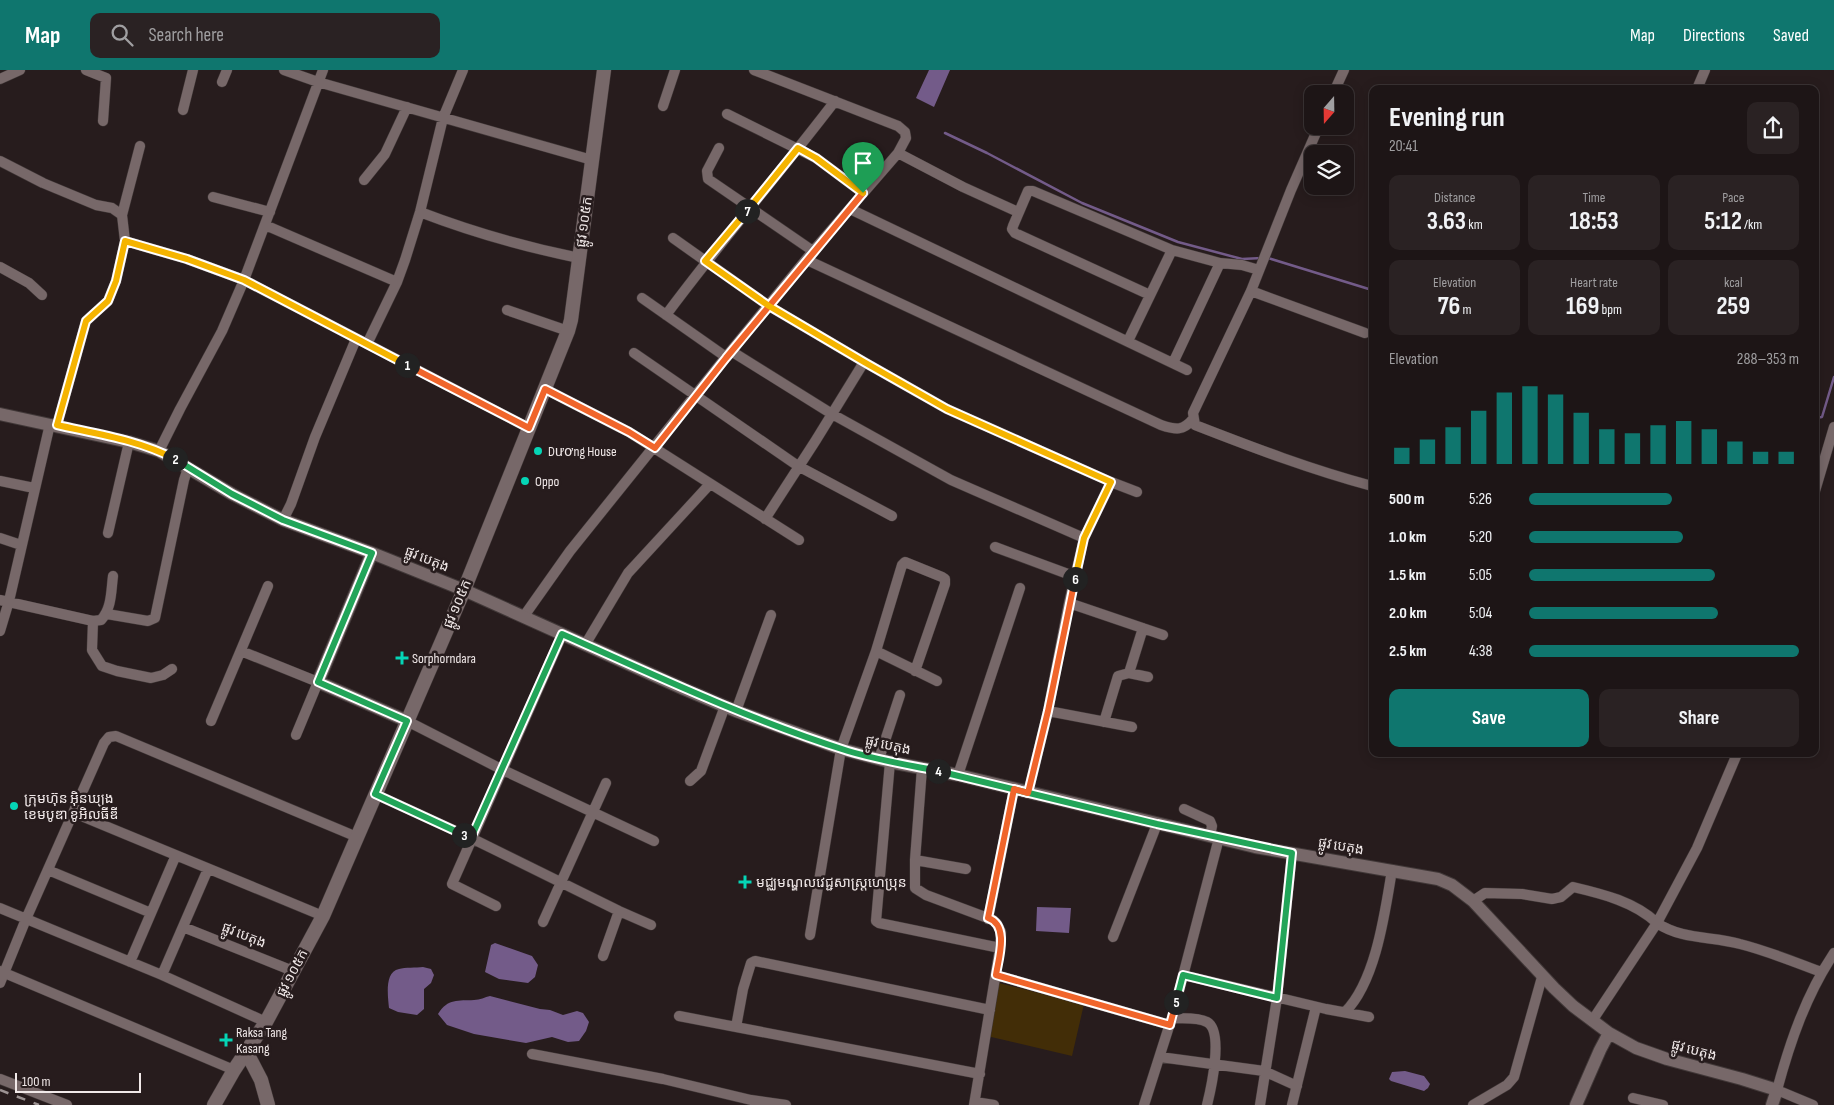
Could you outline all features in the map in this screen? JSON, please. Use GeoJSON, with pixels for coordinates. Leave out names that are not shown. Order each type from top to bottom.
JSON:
{"type":"FeatureCollection","features":[{"type":"Feature","properties":{"kind":"main road","name":"ផ្លូវ ១០៥ក"},"geometry":{"type":"LineString","coordinates":[[214,1105],[234,1070],[266,1022],[323,916],[464,590],[568,331],[604,70]]}},
{"type":"Feature","properties":{"kind":"main road"},"geometry":{"type":"LineString","coordinates":[[246,1051],[261,1080],[268,1105]]}},
{"type":"Feature","properties":{"kind":"street"},"geometry":{"type":"LineString","coordinates":[[0,79],[20,70]]}},
{"type":"Feature","properties":{"kind":"street"},"geometry":{"type":"LineString","coordinates":[[86,70],[106,78],[103,121]]}},
{"type":"Feature","properties":{"kind":"street"},"geometry":{"type":"LineString","coordinates":[[183,110],[193,70]]}},
{"type":"Feature","properties":{"kind":"street"},"geometry":{"type":"LineString","coordinates":[[222,82],[227,70]]}},
{"type":"Feature","properties":{"kind":"street"},"geometry":{"type":"LineString","coordinates":[[284,70],[318,82],[592,160]]}},
{"type":"Feature","properties":{"kind":"street"},"geometry":{"type":"LineString","coordinates":[[159,451],[222,331],[244,280],[323,70]]}},
{"type":"Feature","properties":{"kind":"street"},"geometry":{"type":"LineString","coordinates":[[367,344],[397,282],[420,212],[443,118],[462,70]]}},
{"type":"Feature","properties":{"kind":"street"},"geometry":{"type":"LineString","coordinates":[[663,106],[675,70]]}},
{"type":"Feature","properties":{"kind":"street"},"geometry":{"type":"LineString","coordinates":[[524,616],[570,551],[655,448],[728,354],[898,153],[906,138],[905,132],[898,126],[754,70]]}},
{"type":"Feature","properties":{"kind":"street"},"geometry":{"type":"LineString","coordinates":[[1337,85],[1344,70]]}},
{"type":"Feature","properties":{"kind":"street"},"geometry":{"type":"LineString","coordinates":[[1699,85],[1706,70]]}},
{"type":"Feature","properties":{"kind":"street"},"geometry":{"type":"LineString","coordinates":[[666,316],[705,261],[750,208],[835,101]]}},
{"type":"Feature","properties":{"kind":"street"},"geometry":{"type":"LineString","coordinates":[[364,180],[386,154],[406,107]]}},
{"type":"Feature","properties":{"kind":"street"},"geometry":{"type":"LineString","coordinates":[[727,114],[816,158],[863,193]]}},
{"type":"Feature","properties":{"kind":"street"},"geometry":{"type":"LineString","coordinates":[[1315,135],[1251,291],[1214,366],[1193,418],[1195,425],[1260,451],[1369,485]]}},
{"type":"Feature","properties":{"kind":"street"},"geometry":{"type":"LineString","coordinates":[[0,631],[4,601],[21,544],[34,488],[86,321],[108,301],[116,281],[125,241],[122,215],[140,146]]}},
{"type":"Feature","properties":{"kind":"street"},"geometry":{"type":"LineString","coordinates":[[719,148],[707,171],[708,179],[750,208],[810,256],[1161,425],[1179,429],[1187,426],[1193,418]]}},
{"type":"Feature","properties":{"kind":"street"},"geometry":{"type":"LineString","coordinates":[[898,153],[1018,212]]}},
{"type":"Feature","properties":{"kind":"street"},"geometry":{"type":"LineString","coordinates":[[0,161],[43,183],[96,205],[112,208],[122,215]]}},
{"type":"Feature","properties":{"kind":"street"},"geometry":{"type":"LineString","coordinates":[[1150,295],[1017,234],[1012,229],[1025,194],[1030,190],[1172,250],[1220,263],[1260,267]]}},
{"type":"Feature","properties":{"kind":"street"},"geometry":{"type":"LineString","coordinates":[[213,197],[270,212]]}},
{"type":"Feature","properties":{"kind":"street"},"geometry":{"type":"LineString","coordinates":[[850,209],[1188,370]]}},
{"type":"Feature","properties":{"kind":"street"},"geometry":{"type":"LineString","coordinates":[[420,212],[482,234],[579,258]]}},
{"type":"Feature","properties":{"kind":"street"},"geometry":{"type":"LineString","coordinates":[[265,225],[397,282]]}},
{"type":"Feature","properties":{"kind":"street"},"geometry":{"type":"LineString","coordinates":[[673,238],[769,306],[947,409],[1137,492]]}},
{"type":"Feature","properties":{"kind":"street"},"geometry":{"type":"LineString","coordinates":[[125,241],[187,259],[244,280],[529,428]]}},
{"type":"Feature","properties":{"kind":"street"},"geometry":{"type":"LineString","coordinates":[[1128,341],[1172,250]]}},
{"type":"Feature","properties":{"kind":"street"},"geometry":{"type":"LineString","coordinates":[[1172,363],[1220,263]]}},
{"type":"Feature","properties":{"kind":"street"},"geometry":{"type":"LineString","coordinates":[[0,267],[29,283],[42,295]]}},
{"type":"Feature","properties":{"kind":"street"},"geometry":{"type":"LineString","coordinates":[[1251,291],[1365,333]]}},
{"type":"Feature","properties":{"kind":"street"},"geometry":{"type":"LineString","coordinates":[[642,298],[666,316],[728,354],[952,480],[1084,538]]}},
{"type":"Feature","properties":{"kind":"street"},"geometry":{"type":"LineString","coordinates":[[507,310],[568,331]]}},
{"type":"Feature","properties":{"kind":"street"},"geometry":{"type":"LineString","coordinates":[[283,520],[337,381],[356,339]]}},
{"type":"Feature","properties":{"kind":"street"},"geometry":{"type":"LineString","coordinates":[[634,352],[798,466],[892,516]]}},
{"type":"Feature","properties":{"kind":"street"},"geometry":{"type":"LineString","coordinates":[[765,519],[864,362]]}},
{"type":"Feature","properties":{"kind":"street"},"geometry":{"type":"LineString","coordinates":[[545,389],[629,432],[799,540]]}},
{"type":"Feature","properties":{"kind":"street","name":"ផ្លូវ បេតុង"},"geometry":{"type":"LineString","coordinates":[[0,414],[54,424],[159,451],[232,494],[283,520],[464,590],[731,709],[841,748],[1215,837],[1438,879],[1452,885],[1473,901],[1542,977],[1572,1006],[1609,1033],[1636,1048],[1667,1059],[1777,1090]]}},
{"type":"Feature","properties":{"kind":"street"},"geometry":{"type":"LineString","coordinates":[[1819,478],[1834,427]]}},
{"type":"Feature","properties":{"kind":"street"},"geometry":{"type":"LineString","coordinates":[[108,533],[129,442]]}},
{"type":"Feature","properties":{"kind":"street"},"geometry":{"type":"LineString","coordinates":[[107,614],[148,622],[155,618],[188,468]]}},
{"type":"Feature","properties":{"kind":"street"},"geometry":{"type":"LineString","coordinates":[[0,481],[34,488]]}},
{"type":"Feature","properties":{"kind":"street"},"geometry":{"type":"LineString","coordinates":[[1028,793],[1048,711],[1084,538],[1111,482]]}},
{"type":"Feature","properties":{"kind":"street"},"geometry":{"type":"LineString","coordinates":[[585,645],[628,573],[710,484]]}},
{"type":"Feature","properties":{"kind":"street"},"geometry":{"type":"LineString","coordinates":[[0,538],[21,544]]}},
{"type":"Feature","properties":{"kind":"street"},"geometry":{"type":"LineString","coordinates":[[995,548],[1076,577]]}},
{"type":"Feature","properties":{"kind":"street"},"geometry":{"type":"LineString","coordinates":[[296,735],[372,553]]}},
{"type":"Feature","properties":{"kind":"street","name":"ផ្លូវ បេតុង"},"geometry":{"type":"LineString","coordinates":[[810,935],[841,748],[876,651],[903,562],[942,577],[945,580],[915,671]]}},
{"type":"Feature","properties":{"kind":"street"},"geometry":{"type":"LineString","coordinates":[[4,601],[93,621],[101,620],[107,614],[113,576]]}},
{"type":"Feature","properties":{"kind":"street"},"geometry":{"type":"LineString","coordinates":[[211,722],[268,586]]}},
{"type":"Feature","properties":{"kind":"street"},"geometry":{"type":"LineString","coordinates":[[958,775],[1020,588]]}},
{"type":"Feature","properties":{"kind":"street"},"geometry":{"type":"LineString","coordinates":[[1069,603],[1163,635]]}},
{"type":"Feature","properties":{"kind":"street"},"geometry":{"type":"LineString","coordinates":[[690,781],[701,771],[731,709],[772,615]]}},
{"type":"Feature","properties":{"kind":"street"},"geometry":{"type":"LineString","coordinates":[[93,621],[92,650],[102,666],[151,678],[163,675],[172,669]]}},
{"type":"Feature","properties":{"kind":"street"},"geometry":{"type":"LineString","coordinates":[[1129,673],[1143,628]]}},
{"type":"Feature","properties":{"kind":"street"},"geometry":{"type":"LineString","coordinates":[[496,906],[452,885],[562,634]]}},
{"type":"Feature","properties":{"kind":"street"},"geometry":{"type":"LineString","coordinates":[[241,651],[407,721],[503,770],[654,841]]}},
{"type":"Feature","properties":{"kind":"street"},"geometry":{"type":"LineString","coordinates":[[876,651],[937,682]]}},
{"type":"Feature","properties":{"kind":"street"},"geometry":{"type":"LineString","coordinates":[[1104,722],[1116,680],[1123,674],[1129,673],[1148,677]]}},
{"type":"Feature","properties":{"kind":"street"},"geometry":{"type":"LineString","coordinates":[[900,695],[885,760],[876,921],[1000,948]]}},
{"type":"Feature","properties":{"kind":"street"},"geometry":{"type":"LineString","coordinates":[[1048,711],[1132,727]]}},
{"type":"Feature","properties":{"kind":"street"},"geometry":{"type":"LineString","coordinates":[[234,1070],[1,976],[104,743],[110,737],[116,736],[357,837]]}},
{"type":"Feature","properties":{"kind":"street"},"geometry":{"type":"LineString","coordinates":[[1592,1020],[1658,923],[1697,848],[1735,757]]}},
{"type":"Feature","properties":{"kind":"street"},"geometry":{"type":"LineString","coordinates":[[922,768],[915,860],[915,888],[988,918],[997,924],[1001,932],[975,1104],[994,1105]]}},
{"type":"Feature","properties":{"kind":"street"},"geometry":{"type":"LineString","coordinates":[[543,922],[606,783]]}},
{"type":"Feature","properties":{"kind":"street"},"geometry":{"type":"LineString","coordinates":[[988,918],[1014,789]]}},
{"type":"Feature","properties":{"kind":"street"},"geometry":{"type":"LineString","coordinates":[[375,794],[471,838],[619,912],[651,925]]}},
{"type":"Feature","properties":{"kind":"street"},"geometry":{"type":"LineString","coordinates":[[1144,1105],[1171,1022],[1215,837],[1210,821],[1184,809]]}},
{"type":"Feature","properties":{"kind":"street"},"geometry":{"type":"LineString","coordinates":[[74,813],[323,916]]}},
{"type":"Feature","properties":{"kind":"street"},"geometry":{"type":"LineString","coordinates":[[1113,937],[1157,824]]}},
{"type":"Feature","properties":{"kind":"street"},"geometry":{"type":"LineString","coordinates":[[1260,1105],[1277,998],[1292,853]]}},
{"type":"Feature","properties":{"kind":"street"},"geometry":{"type":"LineString","coordinates":[[130,962],[176,855]]}},
{"type":"Feature","properties":{"kind":"street"},"geometry":{"type":"LineString","coordinates":[[915,860],[966,869]]}},
{"type":"Feature","properties":{"kind":"street"},"geometry":{"type":"LineString","coordinates":[[162,975],[208,869]]}},
{"type":"Feature","properties":{"kind":"street"},"geometry":{"type":"LineString","coordinates":[[48,870],[151,913]]}},
{"type":"Feature","properties":{"kind":"street"},"geometry":{"type":"LineString","coordinates":[[1345,1012],[1358,996],[1373,960],[1387,903],[1392,870]]}},
{"type":"Feature","properties":{"kind":"street"},"geometry":{"type":"LineString","coordinates":[[1473,901],[1485,893],[1522,894],[1552,899],[1561,896],[1573,887],[1604,894],[1622,901],[1651,917],[1667,929],[1683,934],[1738,943],[1821,972]]}},
{"type":"Feature","properties":{"kind":"street"},"geometry":{"type":"LineString","coordinates":[[0,908],[162,975],[266,1022]]}},
{"type":"Feature","properties":{"kind":"street"},"geometry":{"type":"LineString","coordinates":[[603,956],[619,912]]}},
{"type":"Feature","properties":{"kind":"street","name":"ផ្លូវ បេតុង"},"geometry":{"type":"LineString","coordinates":[[184,927],[293,970]]}},
{"type":"Feature","properties":{"kind":"street"},"geometry":{"type":"LineString","coordinates":[[1772,1105],[1795,1029],[1821,972],[1834,953]]}},
{"type":"Feature","properties":{"kind":"street"},"geometry":{"type":"LineString","coordinates":[[736,1027],[743,989],[752,963],[755,961],[990,1010]]}},
{"type":"Feature","properties":{"kind":"street"},"geometry":{"type":"LineString","coordinates":[[996,975],[1171,1022],[1208,1022],[1213,1028],[1216,1041],[1215,1063],[1207,1105]]}},
{"type":"Feature","properties":{"kind":"street"},"geometry":{"type":"LineString","coordinates":[[1183,975],[1277,998],[1369,1016]]}},
{"type":"Feature","properties":{"kind":"street"},"geometry":{"type":"LineString","coordinates":[[1473,1105],[1507,1085],[1514,1077],[1542,977]]}},
{"type":"Feature","properties":{"kind":"street"},"geometry":{"type":"LineString","coordinates":[[1292,1105],[1316,1006]]}},
{"type":"Feature","properties":{"kind":"street"},"geometry":{"type":"LineString","coordinates":[[679,1016],[980,1074]]}},
{"type":"Feature","properties":{"kind":"street"},"geometry":{"type":"LineString","coordinates":[[1576,1105],[1609,1033]]}},
{"type":"Feature","properties":{"kind":"street"},"geometry":{"type":"LineString","coordinates":[[532,1054],[663,1079],[769,1104],[786,1105]]}},
{"type":"Feature","properties":{"kind":"street"},"geometry":{"type":"LineString","coordinates":[[1160,1057],[1264,1071],[1297,1086]]}},
{"type":"Feature","properties":{"kind":"street"},"geometry":{"type":"LineString","coordinates":[[0,1079],[67,1105]]}},
{"type":"Feature","properties":{"kind":"street"},"geometry":{"type":"LineString","coordinates":[[1777,1090],[1813,1105]]}},
{"type":"Feature","properties":{"kind":"street"},"geometry":{"type":"LineString","coordinates":[[1632,1098],[1663,1105]]}},
{"type":"Feature","properties":{"kind":"shaded area"},"geometry":{"type":"Polygon","coordinates":[[[929,70],[950,70],[934,107],[916,98],[929,70]]]}},
{"type":"Feature","properties":{"kind":"shaded area"},"geometry":{"type":"Polygon","coordinates":[[[1037,907],[1071,908],[1069,933],[1036,931],[1037,907]]]}},
{"type":"Feature","properties":{"kind":"shaded area"},"geometry":{"type":"Polygon","coordinates":[[[495,943],[532,956],[538,965],[535,977],[528,983],[499,979],[485,972],[491,945],[495,943]]]}},
{"type":"Feature","properties":{"kind":"shaded area"},"geometry":{"type":"Polygon","coordinates":[[[423,967],[431,969],[434,975],[431,983],[424,989],[424,1009],[417,1015],[398,1012],[389,1008],[388,986],[394,971],[401,968],[423,967]]]}},
{"type":"Feature","properties":{"kind":"shaded area"},"geometry":{"type":"Polygon","coordinates":[[[999,983],[1084,1004],[1072,1056],[987,1036],[999,983]]]}},
{"type":"Feature","properties":{"kind":"shaded area"},"geometry":{"type":"Polygon","coordinates":[[[490,996],[550,1010],[563,1015],[577,1011],[583,1013],[589,1022],[586,1031],[579,1041],[568,1042],[552,1037],[526,1043],[474,1034],[447,1025],[438,1014],[446,1005],[454,1001],[478,1000],[490,996]]]}},
{"type":"Feature","properties":{"kind":"shaded area"},"geometry":{"type":"Polygon","coordinates":[[[1405,1071],[1424,1076],[1430,1084],[1428,1088],[1424,1091],[1389,1079],[1392,1072],[1405,1071]]]}},
{"type":"Feature","properties":{"kind":"waterway"},"geometry":{"type":"LineString","coordinates":[[945,133],[1082,203],[1178,242],[1242,259],[1262,258]]}},
{"type":"Feature","properties":{"kind":"waterway"},"geometry":{"type":"LineString","coordinates":[[1268,258],[1369,289]]}},
{"type":"Feature","properties":{"kind":"waterway"},"geometry":{"type":"LineString","coordinates":[[1819,417],[1822,417],[1834,377]]}},
{"type":"Feature","properties":{"kind":"railway"},"geometry":{"type":"LineString","coordinates":[[0,1090],[39,1105]]}},
{"type":"Feature","properties":{"kind":"place","name":"Dương House"},"geometry":{"type":"Point","coordinates":[538,451]}},
{"type":"Feature","properties":{"kind":"place","name":"Oppo"},"geometry":{"type":"Point","coordinates":[525,481]}},
{"type":"Feature","properties":{"kind":"place","name":"Sorphorndara"},"geometry":{"type":"Point","coordinates":[402,658]}},
{"type":"Feature","properties":{"kind":"place","name":"ក្រុមហ៊ុន អ៊ិនឃ្យុង ខេមបូឌា ខូអិលធីឌី"},"geometry":{"type":"Point","coordinates":[14,806]}},
{"type":"Feature","properties":{"kind":"place","name":"មជ្ឈមណ្ឌលវេជ្ជសាស្ត្រហេប្រុន"},"geometry":{"type":"Point","coordinates":[745,882]}},
{"type":"Feature","properties":{"kind":"place","name":"Raksa Tang Kasang"},"geometry":{"type":"Point","coordinates":[226,1040]}},
{"type":"Feature","properties":{"kind":"route"},"geometry":{"type":"LineString","coordinates":[[863,193],[813,251],[807,260],[769,306],[731,351],[655,448],[600,416],[545,389],[529,428],[244,280],[187,259],[125,241],[112,294],[100,310],[86,321],[57,425],[159,451],[232,494],[283,520],[372,553],[318,682],[407,721],[375,794],[471,838],[503,770],[562,634],[736,711],[850,752],[958,775],[1014,789],[1028,793],[1157,824],[1292,853],[1277,998],[1183,975],[1170,1025],[996,975],[1001,932],[997,924],[988,918],[1014,789],[1028,793],[1048,711],[1084,538],[1111,482],[947,409],[769,306],[705,261],[798,148],[816,158],[863,193]]}}]}
